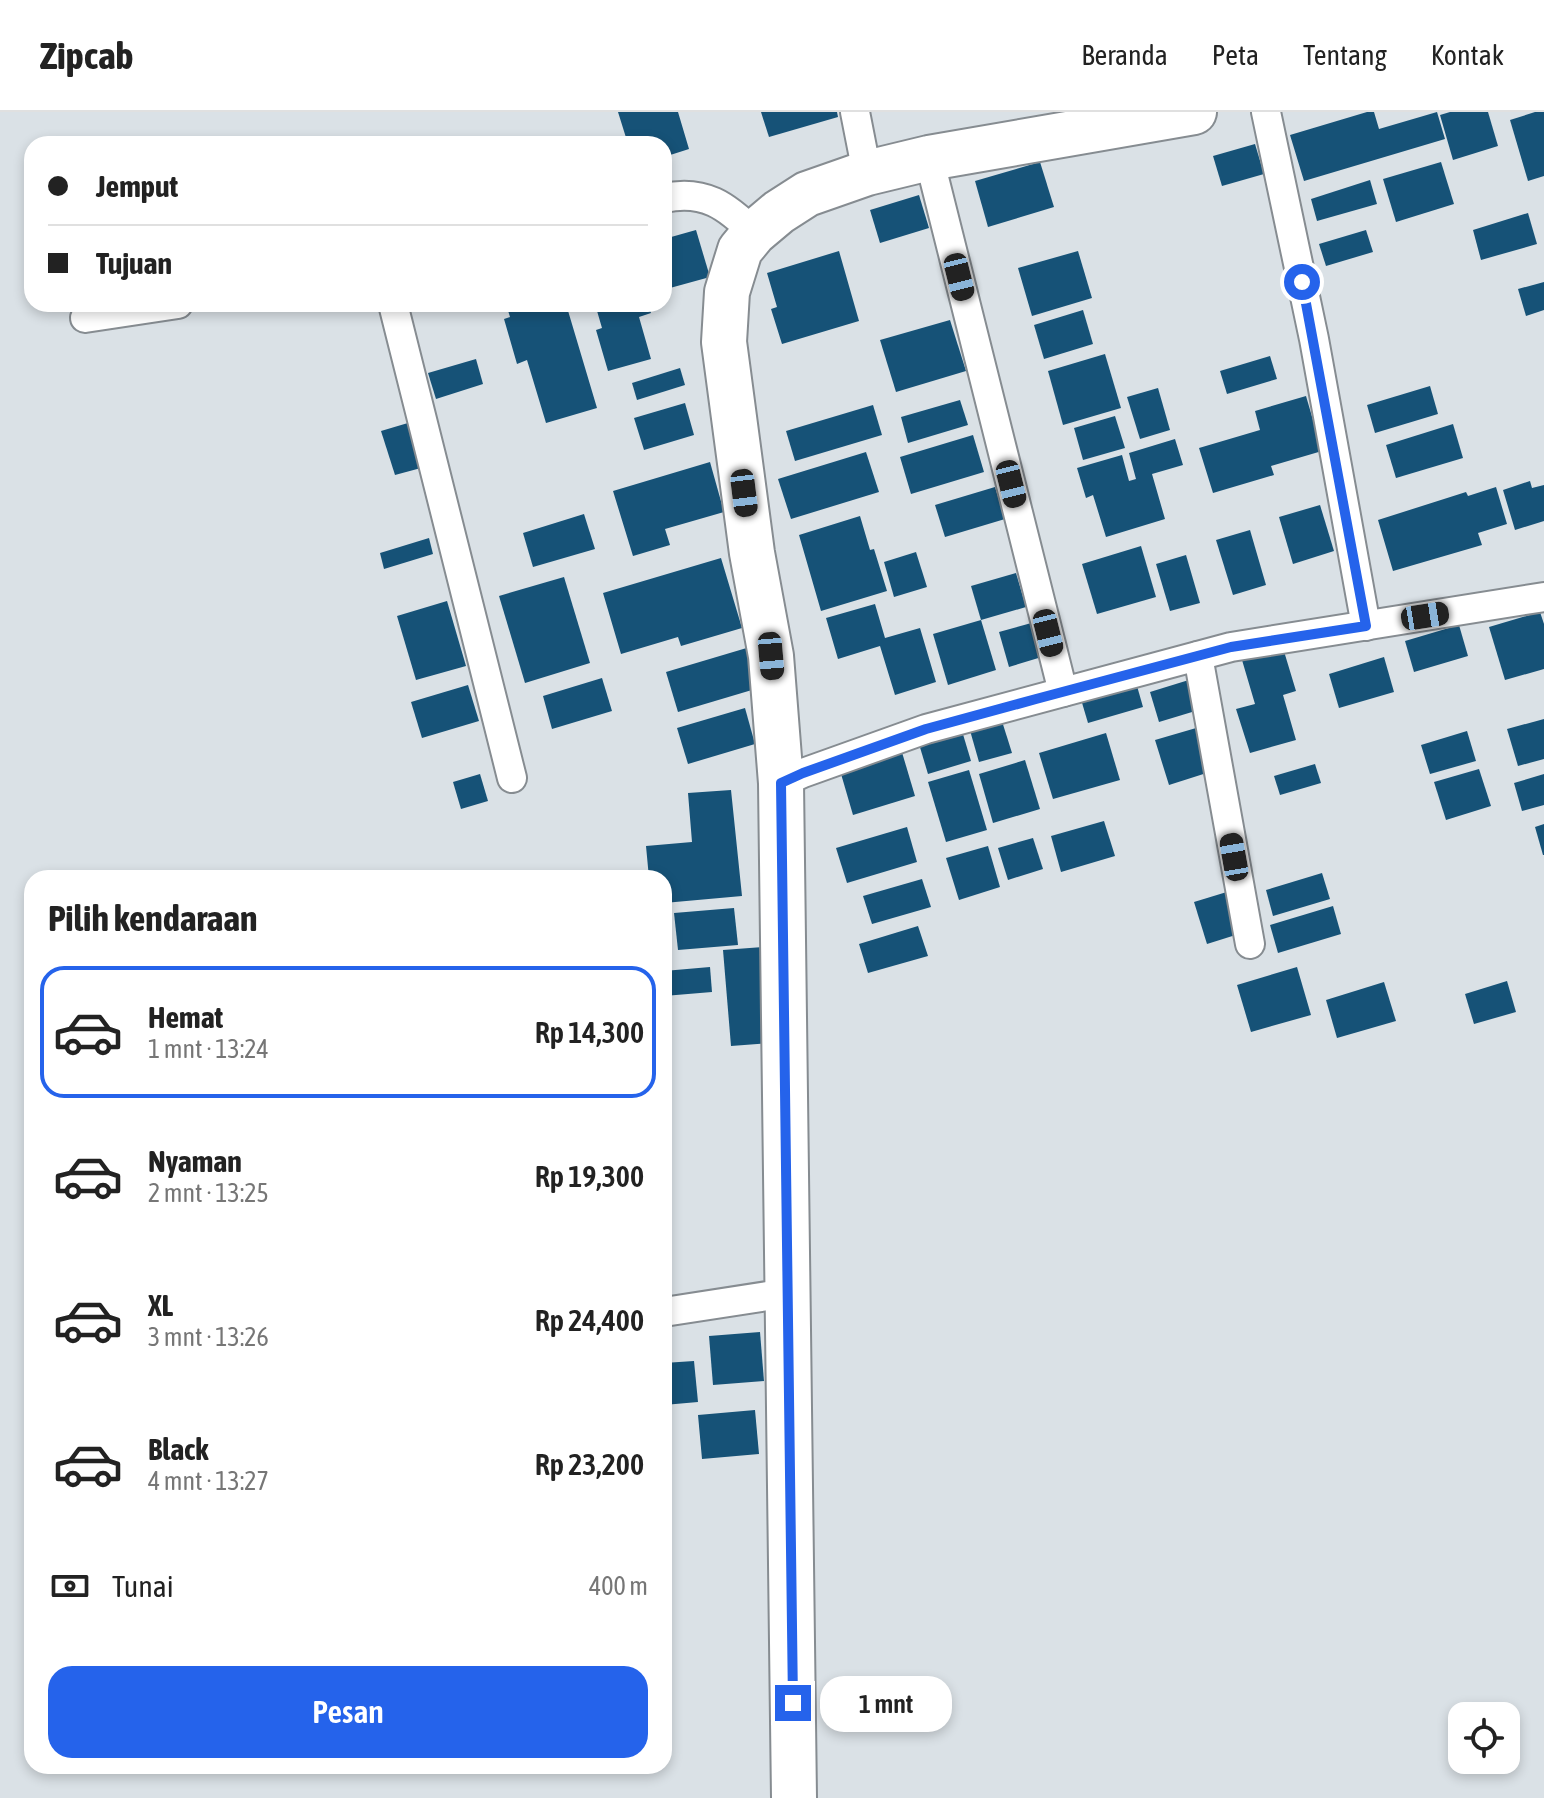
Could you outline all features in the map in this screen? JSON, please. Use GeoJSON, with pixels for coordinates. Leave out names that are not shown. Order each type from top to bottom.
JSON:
{"type":"FeatureCollection","features":[{"type":"Feature","properties":{"kind":"main road"},"geometry":{"type":"LineString","coordinates":[[794,1798],[781,783],[771,656],[752,553],[724,342],[727,292],[740,250],[754,233],[779,212],[807,194],[867,173],[1108,119],[1194,112]]}},
{"type":"Feature","properties":{"kind":"street"},"geometry":{"type":"LineString","coordinates":[[855,112],[867,173]]}},
{"type":"Feature","properties":{"kind":"street"},"geometry":{"type":"LineString","coordinates":[[1266,112],[1314,339],[1366,626]]}},
{"type":"Feature","properties":{"kind":"street"},"geometry":{"type":"LineString","coordinates":[[929,158],[1063,692]]}},
{"type":"Feature","properties":{"kind":"street"},"geometry":{"type":"LineString","coordinates":[[672,198],[702,197],[732,211],[754,233]]}},
{"type":"Feature","properties":{"kind":"street"},"geometry":{"type":"LineString","coordinates":[[85,318],[125,312]]}},
{"type":"Feature","properties":{"kind":"street"},"geometry":{"type":"LineString","coordinates":[[395,312],[512,778]]}},
{"type":"Feature","properties":{"kind":"street"},"geometry":{"type":"LineString","coordinates":[[781,783],[926,729],[1231,647],[1544,597]]}},
{"type":"Feature","properties":{"kind":"street"},"geometry":{"type":"LineString","coordinates":[[1198,656],[1250,944]]}},
{"type":"Feature","properties":{"kind":"street"},"geometry":{"type":"LineString","coordinates":[[672,1311],[787,1293]]}},
{"type":"Feature","properties":{"kind":"building"},"geometry":{"type":"Polygon","coordinates":[[[618,112],[678,112],[689,149],[672,154],[672,136],[626,136],[618,112]]]}},
{"type":"Feature","properties":{"kind":"building"},"geometry":{"type":"Polygon","coordinates":[[[761,112],[837,112],[838,117],[769,137],[761,112]]]}},
{"type":"Feature","properties":{"kind":"building"},"geometry":{"type":"Polygon","coordinates":[[[1374,112],[1379,129],[1437,112],[1445,139],[1304,181],[1290,135],[1374,112]]]}},
{"type":"Feature","properties":{"kind":"building"},"geometry":{"type":"Polygon","coordinates":[[[1488,112],[1498,146],[1453,160],[1440,115],[1488,112]]]}},
{"type":"Feature","properties":{"kind":"building"},"geometry":{"type":"Polygon","coordinates":[[[1544,112],[1544,176],[1528,181],[1510,120],[1544,112]]]}},
{"type":"Feature","properties":{"kind":"building"},"geometry":{"type":"Polygon","coordinates":[[[1255,144],[1264,174],[1222,186],[1213,156],[1255,144]]]}},
{"type":"Feature","properties":{"kind":"building"},"geometry":{"type":"Polygon","coordinates":[[[1040,162],[1054,207],[988,227],[975,181],[1040,162]]]}},
{"type":"Feature","properties":{"kind":"building"},"geometry":{"type":"Polygon","coordinates":[[[1441,162],[1454,204],[1396,222],[1383,179],[1441,162]]]}},
{"type":"Feature","properties":{"kind":"building"},"geometry":{"type":"Polygon","coordinates":[[[1370,180],[1377,204],[1317,221],[1311,199],[1370,180]]]}},
{"type":"Feature","properties":{"kind":"building"},"geometry":{"type":"Polygon","coordinates":[[[919,195],[929,228],[880,243],[870,210],[919,195]]]}},
{"type":"Feature","properties":{"kind":"building"},"geometry":{"type":"Polygon","coordinates":[[[1528,213],[1537,244],[1481,260],[1473,230],[1528,213]]]}},
{"type":"Feature","properties":{"kind":"building"},"geometry":{"type":"Polygon","coordinates":[[[696,230],[710,277],[672,287],[672,237],[696,230]]]}},
{"type":"Feature","properties":{"kind":"building"},"geometry":{"type":"Polygon","coordinates":[[[1366,230],[1373,252],[1326,266],[1319,244],[1366,230]]]}},
{"type":"Feature","properties":{"kind":"building"},"geometry":{"type":"Polygon","coordinates":[[[839,251],[859,321],[782,344],[771,309],[777,307],[767,273],[839,251]]]}},
{"type":"Feature","properties":{"kind":"building"},"geometry":{"type":"Polygon","coordinates":[[[1078,251],[1092,298],[1032,316],[1018,268],[1078,251]]]}},
{"type":"Feature","properties":{"kind":"building"},"geometry":{"type":"Polygon","coordinates":[[[1544,282],[1544,310],[1526,316],[1518,289],[1544,282]]]}},
{"type":"Feature","properties":{"kind":"building"},"geometry":{"type":"Polygon","coordinates":[[[1083,310],[1093,344],[1044,359],[1034,325],[1083,310]]]}},
{"type":"Feature","properties":{"kind":"building"},"geometry":{"type":"Polygon","coordinates":[[[508,312],[568,312],[597,408],[546,423],[527,360],[517,364],[504,319],[510,317],[508,312]]]}},
{"type":"Feature","properties":{"kind":"building"},"geometry":{"type":"Polygon","coordinates":[[[597,312],[651,312],[639,317],[651,359],[608,371],[596,330],[602,328],[597,312]]]}},
{"type":"Feature","properties":{"kind":"building"},"geometry":{"type":"Polygon","coordinates":[[[950,320],[966,371],[896,392],[880,340],[950,320]]]}},
{"type":"Feature","properties":{"kind":"building"},"geometry":{"type":"Polygon","coordinates":[[[1105,354],[1121,408],[1063,425],[1048,371],[1105,354]]]}},
{"type":"Feature","properties":{"kind":"building"},"geometry":{"type":"Polygon","coordinates":[[[1270,356],[1277,379],[1227,394],[1220,371],[1270,356]]]}},
{"type":"Feature","properties":{"kind":"building"},"geometry":{"type":"Polygon","coordinates":[[[476,359],[483,384],[436,399],[428,373],[476,359]]]}},
{"type":"Feature","properties":{"kind":"building"},"geometry":{"type":"Polygon","coordinates":[[[680,368],[685,385],[637,400],[632,383],[680,368]]]}},
{"type":"Feature","properties":{"kind":"building"},"geometry":{"type":"Polygon","coordinates":[[[1430,386],[1438,414],[1375,433],[1367,405],[1430,386]]]}},
{"type":"Feature","properties":{"kind":"building"},"geometry":{"type":"Polygon","coordinates":[[[1158,388],[1170,430],[1140,439],[1127,397],[1158,388]]]}},
{"type":"Feature","properties":{"kind":"building"},"geometry":{"type":"Polygon","coordinates":[[[1306,396],[1322,451],[1271,466],[1274,475],[1213,493],[1199,448],[1260,430],[1255,411],[1306,396]]]}},
{"type":"Feature","properties":{"kind":"building"},"geometry":{"type":"Polygon","coordinates":[[[960,400],[968,425],[908,443],[901,417],[960,400]]]}},
{"type":"Feature","properties":{"kind":"building"},"geometry":{"type":"Polygon","coordinates":[[[685,403],[694,435],[644,450],[634,418],[685,403]]]}},
{"type":"Feature","properties":{"kind":"building"},"geometry":{"type":"Polygon","coordinates":[[[873,405],[882,435],[795,461],[786,431],[873,405]]]}},
{"type":"Feature","properties":{"kind":"building"},"geometry":{"type":"Polygon","coordinates":[[[1115,416],[1125,448],[1083,460],[1074,428],[1115,416]]]}},
{"type":"Feature","properties":{"kind":"building"},"geometry":{"type":"Polygon","coordinates":[[[418,420],[432,465],[395,475],[381,431],[418,420]]]}},
{"type":"Feature","properties":{"kind":"building"},"geometry":{"type":"Polygon","coordinates":[[[1453,424],[1463,458],[1396,478],[1386,445],[1453,424]]]}},
{"type":"Feature","properties":{"kind":"building"},"geometry":{"type":"Polygon","coordinates":[[[973,435],[984,472],[911,494],[900,457],[973,435]]]}},
{"type":"Feature","properties":{"kind":"building"},"geometry":{"type":"Polygon","coordinates":[[[1175,439],[1183,465],[1152,474],[1165,519],[1106,537],[1093,495],[1086,498],[1077,468],[1122,455],[1129,481],[1136,479],[1129,453],[1175,439]]]}},
{"type":"Feature","properties":{"kind":"building"},"geometry":{"type":"Polygon","coordinates":[[[866,452],[879,492],[791,519],[778,479],[866,452]]]}},
{"type":"Feature","properties":{"kind":"building"},"geometry":{"type":"Polygon","coordinates":[[[710,462],[724,512],[665,529],[670,545],[633,556],[613,491],[710,462]]]}},
{"type":"Feature","properties":{"kind":"building"},"geometry":{"type":"Polygon","coordinates":[[[1530,481],[1532,488],[1544,485],[1544,521],[1515,530],[1503,490],[1530,481]]]}},
{"type":"Feature","properties":{"kind":"building"},"geometry":{"type":"Polygon","coordinates":[[[995,487],[1005,519],[945,537],[935,505],[995,487]]]}},
{"type":"Feature","properties":{"kind":"building"},"geometry":{"type":"Polygon","coordinates":[[[1496,487],[1507,524],[1478,533],[1482,545],[1393,571],[1378,520],[1466,492],[1468,496],[1496,487]]]}},
{"type":"Feature","properties":{"kind":"building"},"geometry":{"type":"Polygon","coordinates":[[[1320,505],[1334,551],[1293,564],[1279,517],[1320,505]]]}},
{"type":"Feature","properties":{"kind":"building"},"geometry":{"type":"Polygon","coordinates":[[[584,514],[595,549],[533,567],[523,533],[584,514]]]}},
{"type":"Feature","properties":{"kind":"building"},"geometry":{"type":"Polygon","coordinates":[[[860,516],[887,591],[821,611],[799,535],[860,516]]]}},
{"type":"Feature","properties":{"kind":"building"},"geometry":{"type":"Polygon","coordinates":[[[1250,530],[1266,585],[1233,595],[1216,540],[1250,530]]]}},
{"type":"Feature","properties":{"kind":"building"},"geometry":{"type":"Polygon","coordinates":[[[429,538],[433,554],[384,569],[380,553],[429,538]]]}},
{"type":"Feature","properties":{"kind":"building"},"geometry":{"type":"Polygon","coordinates":[[[1141,546],[1156,597],[1097,614],[1082,564],[1141,546]]]}},
{"type":"Feature","properties":{"kind":"building"},"geometry":{"type":"Polygon","coordinates":[[[916,552],[927,587],[894,597],[884,562],[916,552]]]}},
{"type":"Feature","properties":{"kind":"building"},"geometry":{"type":"Polygon","coordinates":[[[1186,555],[1200,603],[1170,611],[1156,564],[1186,555]]]}},
{"type":"Feature","properties":{"kind":"building"},"geometry":{"type":"Polygon","coordinates":[[[721,558],[742,628],[681,646],[678,637],[621,654],[603,593],[721,558]]]}},
{"type":"Feature","properties":{"kind":"building"},"geometry":{"type":"Polygon","coordinates":[[[1016,573],[1026,607],[981,620],[971,586],[1016,573]]]}},
{"type":"Feature","properties":{"kind":"building"},"geometry":{"type":"Polygon","coordinates":[[[564,577],[590,663],[525,683],[499,596],[564,577]]]}},
{"type":"Feature","properties":{"kind":"building"},"geometry":{"type":"Polygon","coordinates":[[[447,601],[466,666],[416,680],[397,616],[447,601]]]}},
{"type":"Feature","properties":{"kind":"building"},"geometry":{"type":"Polygon","coordinates":[[[875,604],[885,638],[920,628],[936,682],[895,695],[880,646],[838,659],[826,618],[875,604]]]}},
{"type":"Feature","properties":{"kind":"building"},"geometry":{"type":"Polygon","coordinates":[[[1540,612],[1544,624],[1544,669],[1505,680],[1489,627],[1540,612]]]}},
{"type":"Feature","properties":{"kind":"building"},"geometry":{"type":"Polygon","coordinates":[[[981,620],[996,670],[948,685],[933,634],[981,620]]]}},
{"type":"Feature","properties":{"kind":"building"},"geometry":{"type":"Polygon","coordinates":[[[1035,622],[1045,656],[1009,667],[999,632],[1035,622]]]}},
{"type":"Feature","properties":{"kind":"building"},"geometry":{"type":"Polygon","coordinates":[[[1459,625],[1468,656],[1414,672],[1405,641],[1459,625]]]}},
{"type":"Feature","properties":{"kind":"building"},"geometry":{"type":"Polygon","coordinates":[[[750,647],[762,687],[678,712],[666,672],[750,647]]]}},
{"type":"Feature","properties":{"kind":"building"},"geometry":{"type":"Polygon","coordinates":[[[1283,648],[1296,691],[1283,695],[1296,740],[1250,753],[1236,709],[1255,704],[1242,660],[1283,648]]]}},
{"type":"Feature","properties":{"kind":"building"},"geometry":{"type":"Polygon","coordinates":[[[1384,657],[1394,692],[1339,708],[1329,674],[1384,657]]]}},
{"type":"Feature","properties":{"kind":"building"},"geometry":{"type":"Polygon","coordinates":[[[602,678],[612,711],[552,729],[543,696],[602,678]]]}},
{"type":"Feature","properties":{"kind":"building"},"geometry":{"type":"Polygon","coordinates":[[[1135,679],[1143,707],[1088,723],[1080,696],[1135,679]]]}},
{"type":"Feature","properties":{"kind":"building"},"geometry":{"type":"Polygon","coordinates":[[[1192,679],[1202,709],[1159,722],[1150,692],[1192,679]]]}},
{"type":"Feature","properties":{"kind":"building"},"geometry":{"type":"Polygon","coordinates":[[[468,685],[479,721],[422,738],[411,702],[468,685]]]}},
{"type":"Feature","properties":{"kind":"building"},"geometry":{"type":"Polygon","coordinates":[[[745,708],[755,744],[688,764],[677,728],[745,708]]]}},
{"type":"Feature","properties":{"kind":"building"},"geometry":{"type":"Polygon","coordinates":[[[1001,718],[1012,753],[979,762],[969,727],[1001,718]]]}},
{"type":"Feature","properties":{"kind":"building"},"geometry":{"type":"Polygon","coordinates":[[[1544,719],[1544,759],[1518,766],[1507,729],[1544,719]]]}},
{"type":"Feature","properties":{"kind":"building"},"geometry":{"type":"Polygon","coordinates":[[[959,721],[971,761],[928,774],[916,734],[959,721]]]}},
{"type":"Feature","properties":{"kind":"building"},"geometry":{"type":"Polygon","coordinates":[[[1203,726],[1216,770],[1169,785],[1155,740],[1203,726]]]}},
{"type":"Feature","properties":{"kind":"building"},"geometry":{"type":"Polygon","coordinates":[[[1467,731],[1476,761],[1430,774],[1421,745],[1467,731]]]}},
{"type":"Feature","properties":{"kind":"building"},"geometry":{"type":"Polygon","coordinates":[[[1106,733],[1120,780],[1053,799],[1039,753],[1106,733]]]}},
{"type":"Feature","properties":{"kind":"building"},"geometry":{"type":"Polygon","coordinates":[[[901,749],[915,796],[853,815],[839,767],[901,749]]]}},
{"type":"Feature","properties":{"kind":"building"},"geometry":{"type":"Polygon","coordinates":[[[1025,760],[1040,809],[993,823],[979,774],[1025,760]]]}},
{"type":"Feature","properties":{"kind":"building"},"geometry":{"type":"Polygon","coordinates":[[[1315,764],[1321,783],[1280,795],[1274,776],[1315,764]]]}},
{"type":"Feature","properties":{"kind":"building"},"geometry":{"type":"Polygon","coordinates":[[[1479,769],[1491,806],[1446,820],[1434,782],[1479,769]]]}},
{"type":"Feature","properties":{"kind":"building"},"geometry":{"type":"Polygon","coordinates":[[[969,770],[987,830],[946,842],[928,782],[969,770]]]}},
{"type":"Feature","properties":{"kind":"building"},"geometry":{"type":"Polygon","coordinates":[[[480,774],[488,801],[461,809],[453,782],[480,774]]]}},
{"type":"Feature","properties":{"kind":"building"},"geometry":{"type":"Polygon","coordinates":[[[1544,774],[1544,805],[1522,811],[1514,783],[1544,774]]]}},
{"type":"Feature","properties":{"kind":"building"},"geometry":{"type":"Polygon","coordinates":[[[731,790],[742,896],[672,902],[672,870],[648,870],[646,846],[692,842],[688,793],[731,790]]]}},
{"type":"Feature","properties":{"kind":"building"},"geometry":{"type":"Polygon","coordinates":[[[1104,821],[1115,856],[1061,872],[1051,836],[1104,821]]]}},
{"type":"Feature","properties":{"kind":"building"},"geometry":{"type":"Polygon","coordinates":[[[1544,824],[1544,855],[1543,855],[1535,827],[1544,824]]]}},
{"type":"Feature","properties":{"kind":"building"},"geometry":{"type":"Polygon","coordinates":[[[907,827],[917,862],[847,883],[836,848],[907,827]]]}},
{"type":"Feature","properties":{"kind":"building"},"geometry":{"type":"Polygon","coordinates":[[[1033,838],[1043,869],[1008,880],[998,848],[1033,838]]]}},
{"type":"Feature","properties":{"kind":"building"},"geometry":{"type":"Polygon","coordinates":[[[988,846],[1000,887],[959,900],[946,858],[988,846]]]}},
{"type":"Feature","properties":{"kind":"building"},"geometry":{"type":"Polygon","coordinates":[[[1322,873],[1330,899],[1273,916],[1266,890],[1322,873]]]}},
{"type":"Feature","properties":{"kind":"building"},"geometry":{"type":"Polygon","coordinates":[[[922,879],[931,907],[872,924],[863,896],[922,879]]]}},
{"type":"Feature","properties":{"kind":"building"},"geometry":{"type":"Polygon","coordinates":[[[1230,891],[1242,933],[1207,944],[1194,902],[1230,891]]]}},
{"type":"Feature","properties":{"kind":"building"},"geometry":{"type":"Polygon","coordinates":[[[1333,906],[1341,934],[1278,953],[1270,925],[1333,906]]]}},
{"type":"Feature","properties":{"kind":"building"},"geometry":{"type":"Polygon","coordinates":[[[734,908],[738,945],[678,950],[674,913],[734,908]]]}},
{"type":"Feature","properties":{"kind":"building"},"geometry":{"type":"Polygon","coordinates":[[[918,926],[928,956],[868,973],[859,944],[918,926]]]}},
{"type":"Feature","properties":{"kind":"building"},"geometry":{"type":"Polygon","coordinates":[[[763,947],[771,1043],[731,1046],[723,950],[763,947]]]}},
{"type":"Feature","properties":{"kind":"building"},"geometry":{"type":"Polygon","coordinates":[[[710,967],[712,992],[672,995],[672,970],[710,967]]]}},
{"type":"Feature","properties":{"kind":"building"},"geometry":{"type":"Polygon","coordinates":[[[1297,967],[1311,1015],[1251,1032],[1237,985],[1297,967]]]}},
{"type":"Feature","properties":{"kind":"building"},"geometry":{"type":"Polygon","coordinates":[[[1507,981],[1516,1012],[1474,1024],[1465,994],[1507,981]]]}},
{"type":"Feature","properties":{"kind":"building"},"geometry":{"type":"Polygon","coordinates":[[[1384,982],[1396,1021],[1337,1038],[1326,1000],[1384,982]]]}},
{"type":"Feature","properties":{"kind":"building"},"geometry":{"type":"Polygon","coordinates":[[[760,1332],[764,1381],[713,1385],[709,1336],[760,1332]]]}},
{"type":"Feature","properties":{"kind":"building"},"geometry":{"type":"Polygon","coordinates":[[[694,1361],[698,1402],[672,1404],[672,1362],[694,1361]]]}},
{"type":"Feature","properties":{"kind":"building"},"geometry":{"type":"Polygon","coordinates":[[[755,1410],[759,1454],[702,1459],[698,1415],[755,1410]]]}},
{"type":"Feature","properties":{"kind":"route"},"geometry":{"type":"LineString","coordinates":[[793,1703],[781,783],[926,729],[1036,699],[1231,647],[1366,626],[1302,282]]}}]}
